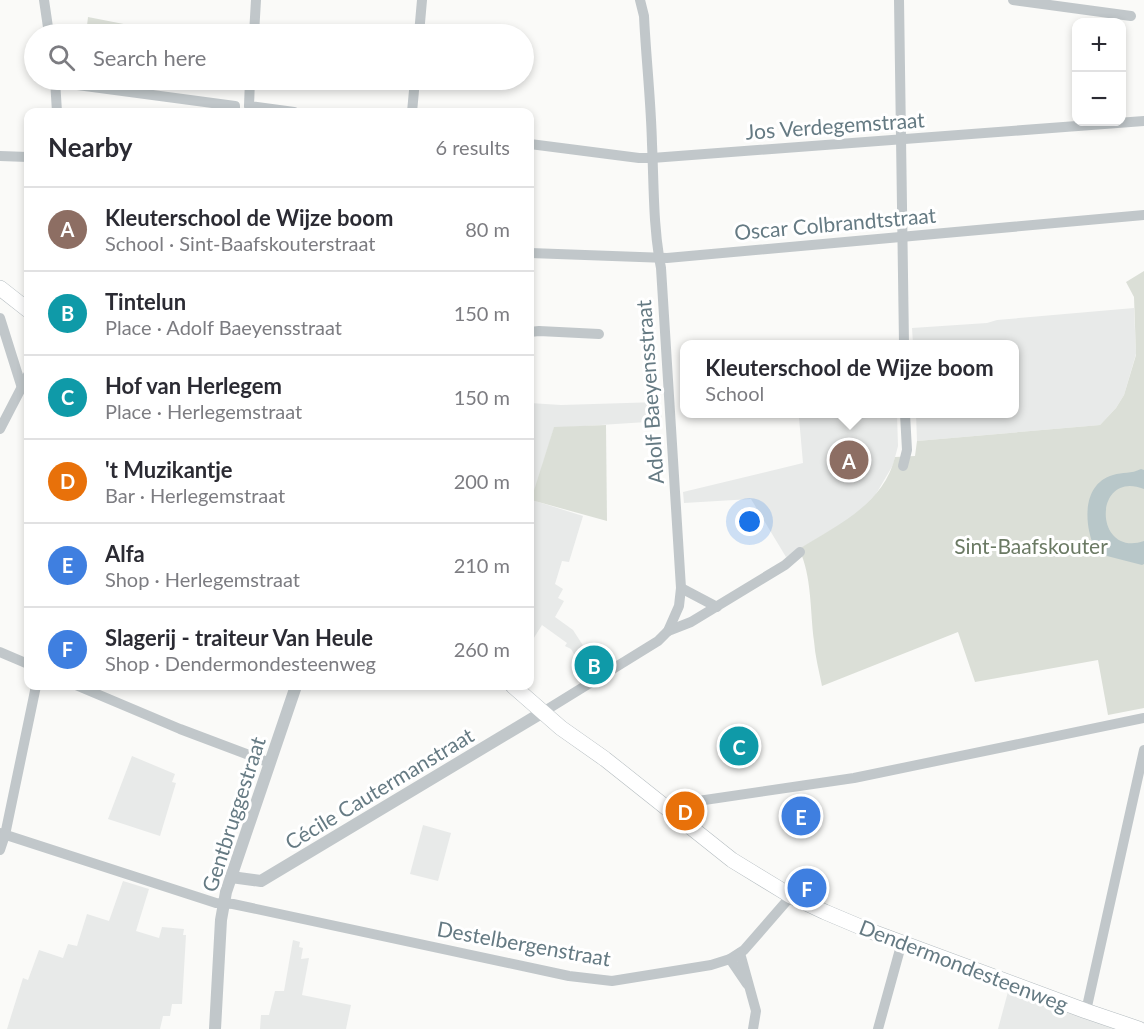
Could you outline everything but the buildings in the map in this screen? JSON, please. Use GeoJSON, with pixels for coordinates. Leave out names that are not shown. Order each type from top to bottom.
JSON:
{"type":"FeatureCollection","features":[{"type":"Feature","properties":{"kind":"main road"},"geometry":{"type":"LineString","coordinates":[[0,288],[24,307]]}},
{"type":"Feature","properties":{"kind":"main road","name":"Dendermondesteenweg"},"geometry":{"type":"LineString","coordinates":[[518,690],[732,860],[791,896],[902,942],[1139,1029]]}},
{"type":"Feature","properties":{"kind":"street"},"geometry":{"type":"LineString","coordinates":[[44,0],[48,24]]}},
{"type":"Feature","properties":{"kind":"street"},"geometry":{"type":"LineString","coordinates":[[255,24],[256,0]]}},
{"type":"Feature","properties":{"kind":"street"},"geometry":{"type":"LineString","coordinates":[[420,24],[422,0]]}},
{"type":"Feature","properties":{"kind":"street","name":"Adolf Baeyensstraat"},"geometry":{"type":"LineString","coordinates":[[543,712],[658,641],[668,630],[679,606],[681,588],[659,258],[653,202],[644,16],[640,0]]}},
{"type":"Feature","properties":{"kind":"street"},"geometry":{"type":"LineString","coordinates":[[899,0],[903,340]]}},
{"type":"Feature","properties":{"kind":"street"},"geometry":{"type":"LineString","coordinates":[[1012,0],[1131,16]]}},
{"type":"Feature","properties":{"kind":"street"},"geometry":{"type":"LineString","coordinates":[[56,90],[57,108]]}},
{"type":"Feature","properties":{"kind":"street"},"geometry":{"type":"LineString","coordinates":[[113,90],[229,108]]}},
{"type":"Feature","properties":{"kind":"street"},"geometry":{"type":"LineString","coordinates":[[250,90],[249,106],[264,108]]}},
{"type":"Feature","properties":{"kind":"street"},"geometry":{"type":"LineString","coordinates":[[412,108],[414,90]]}},
{"type":"Feature","properties":{"kind":"street","name":"Jos Verdegemstraat"},"geometry":{"type":"LineString","coordinates":[[534,145],[652,158],[1144,121]]}},
{"type":"Feature","properties":{"kind":"street"},"geometry":{"type":"LineString","coordinates":[[0,156],[24,157]]}},
{"type":"Feature","properties":{"kind":"street","name":"Oscar Colbrandtstraat"},"geometry":{"type":"LineString","coordinates":[[534,253],[659,258],[1144,215]]}},
{"type":"Feature","properties":{"kind":"street"},"geometry":{"type":"LineString","coordinates":[[0,318],[22,388]]}},
{"type":"Feature","properties":{"kind":"street"},"geometry":{"type":"LineString","coordinates":[[534,332],[599,334]]}},
{"type":"Feature","properties":{"kind":"street"},"geometry":{"type":"LineString","coordinates":[[0,429],[24,384]]}},
{"type":"Feature","properties":{"kind":"street"},"geometry":{"type":"LineString","coordinates":[[903,466],[907,450],[905,418]]}},
{"type":"Feature","properties":{"kind":"street"},"geometry":{"type":"LineString","coordinates":[[668,630],[691,622],[717,607],[785,565],[800,552]]}},
{"type":"Feature","properties":{"kind":"street"},"geometry":{"type":"LineString","coordinates":[[681,588],[717,607]]}},
{"type":"Feature","properties":{"kind":"street"},"geometry":{"type":"LineString","coordinates":[[0,652],[24,662]]}},
{"type":"Feature","properties":{"kind":"street"},"geometry":{"type":"LineString","coordinates":[[0,850],[35,690]]}},
{"type":"Feature","properties":{"kind":"street"},"geometry":{"type":"LineString","coordinates":[[87,690],[180,729],[270,763]]}},
{"type":"Feature","properties":{"kind":"street","name":"Gentbruggestraat"},"geometry":{"type":"LineString","coordinates":[[215,1029],[224,903],[295,690]]}},
{"type":"Feature","properties":{"kind":"street","name":"Cécile Cautermanstraat"},"geometry":{"type":"LineString","coordinates":[[231,878],[261,881],[543,712]]}},
{"type":"Feature","properties":{"kind":"street"},"geometry":{"type":"LineString","coordinates":[[664,807],[854,778],[1144,718]]}},
{"type":"Feature","properties":{"kind":"street"},"geometry":{"type":"LineString","coordinates":[[1086,1011],[1144,750]]}},
{"type":"Feature","properties":{"kind":"street","name":"Destelbergenstraat"},"geometry":{"type":"LineString","coordinates":[[3,834],[216,903],[569,976],[612,981],[711,965],[735,956]]}},
{"type":"Feature","properties":{"kind":"street"},"geometry":{"type":"LineString","coordinates":[[753,1029],[756,1011],[749,987],[735,956],[791,896]]}},
{"type":"Feature","properties":{"kind":"street"},"geometry":{"type":"LineString","coordinates":[[878,1029],[902,942]]}},
{"type":"Feature","properties":{"kind":"shaded area"},"geometry":{"type":"Polygon","coordinates":[[[1134,308],[1136,354],[1124,395],[1116,408],[1100,425],[917,441],[916,418],[1019,418],[1019,340],[913,340],[912,328],[987,323],[997,320],[1134,308]]]}},
{"type":"Feature","properties":{"kind":"shaded area"},"geometry":{"type":"Polygon","coordinates":[[[659,402],[662,421],[554,428],[534,493],[534,403],[561,405],[659,402]]]}},
{"type":"Feature","properties":{"kind":"shaded area"},"geometry":{"type":"Polygon","coordinates":[[[799,418],[897,418],[898,446],[893,465],[876,494],[855,516],[786,557],[751,499],[684,503],[683,492],[803,463],[799,418]]]}},
{"type":"Feature","properties":{"kind":"shaded area"},"geometry":{"type":"Polygon","coordinates":[[[1144,470],[1144,489],[1127,486],[1115,491],[1108,501],[1106,514],[1108,527],[1115,537],[1127,543],[1144,541],[1144,564],[1142,565],[1107,556],[1094,547],[1087,516],[1091,495],[1103,480],[1113,475],[1144,470]]]}},
{"type":"Feature","properties":{"kind":"shaded area"},"geometry":{"type":"Polygon","coordinates":[[[534,501],[583,516],[569,562],[562,561],[555,584],[563,589],[558,598],[564,601],[555,617],[573,630],[598,674],[589,679],[571,649],[565,646],[567,643],[542,625],[534,638],[534,501]]]}},
{"type":"Feature","properties":{"kind":"shaded area"},"geometry":{"type":"Polygon","coordinates":[[[132,756],[175,774],[172,782],[176,783],[160,836],[108,819],[132,756]]]}},
{"type":"Feature","properties":{"kind":"shaded area"},"geometry":{"type":"Polygon","coordinates":[[[423,825],[451,833],[438,881],[410,874],[423,825]]]}},
{"type":"Feature","properties":{"kind":"shaded area"},"geometry":{"type":"Polygon","coordinates":[[[123,881],[149,889],[136,931],[159,938],[162,927],[184,929],[183,935],[186,935],[182,1004],[172,1004],[170,1016],[163,1016],[160,1029],[7,1029],[23,978],[28,980],[39,950],[63,958],[68,944],[77,946],[87,914],[109,921],[123,881]]]}},
{"type":"Feature","properties":{"kind":"shaded area"},"geometry":{"type":"Polygon","coordinates":[[[293,940],[300,942],[299,947],[303,948],[301,959],[309,958],[302,995],[351,1005],[346,1029],[260,1029],[261,1015],[269,1015],[275,991],[284,991],[293,940]]]}},
{"type":"Feature","properties":{"kind":"shaded area"},"geometry":{"type":"Polygon","coordinates":[[[1009,988],[1121,1029],[998,1029],[1009,988]]]}},
{"type":"Feature","properties":{"kind":"green space"},"geometry":{"type":"Polygon","coordinates":[[[88,17],[124,24],[87,24],[88,17]]]}},
{"type":"Feature","properties":{"kind":"green space","name":"Sint-Baafskouter"},"geometry":{"type":"Polygon","coordinates":[[[1144,271],[1144,708],[1108,715],[1098,660],[975,682],[958,632],[822,686],[816,658],[808,582],[799,549],[843,522],[870,501],[889,474],[895,457],[915,456],[917,441],[1100,425],[1116,408],[1124,395],[1136,355],[1134,297],[1126,282],[1144,271]]]}},
{"type":"Feature","properties":{"kind":"green space"},"geometry":{"type":"Polygon","coordinates":[[[606,425],[607,521],[534,501],[534,490],[554,427],[606,425]]]}},
{"type":"Feature","properties":{"kind":"place","name":"Kleuterschool de Wijze boom"},"geometry":{"type":"Point","coordinates":[849,460]}},
{"type":"Feature","properties":{"kind":"place","name":"Tintelun"},"geometry":{"type":"Point","coordinates":[594,665]}},
{"type":"Feature","properties":{"kind":"place","name":"Hof van Herlegem"},"geometry":{"type":"Point","coordinates":[739,746]}},
{"type":"Feature","properties":{"kind":"place","name":"'t Muzikantje"},"geometry":{"type":"Point","coordinates":[685,811]}},
{"type":"Feature","properties":{"kind":"place","name":"Alfa"},"geometry":{"type":"Point","coordinates":[801,816]}},
{"type":"Feature","properties":{"kind":"place","name":"Slagerij - traiteur Van Heule"},"geometry":{"type":"Point","coordinates":[807,888]}}]}
